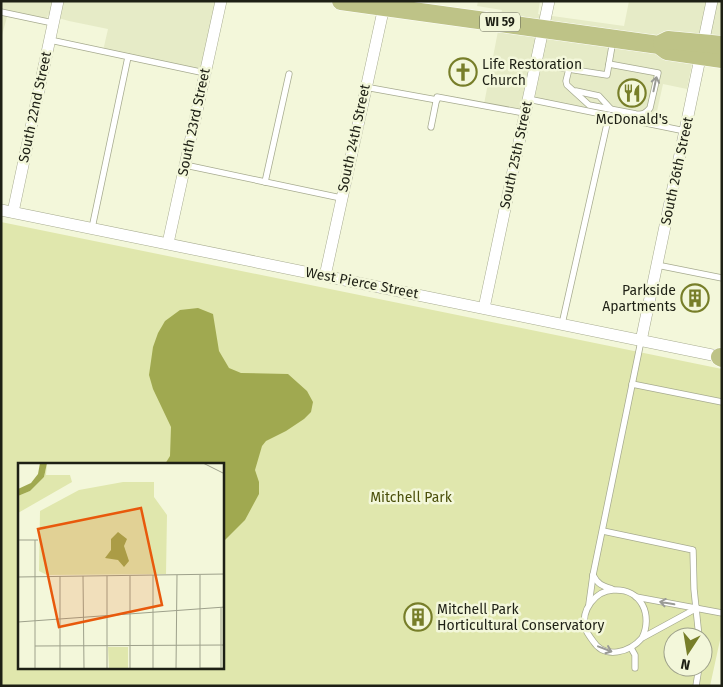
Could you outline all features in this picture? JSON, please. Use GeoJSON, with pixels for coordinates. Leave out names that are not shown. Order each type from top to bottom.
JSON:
{"type":"FeatureCollection","features":[{"type":"Feature","properties":{"kind":"main road","name":"WI 59"},"geometry":{"type":"LineString","coordinates":[[341,1],[384,4],[659,45],[668,40],[702,50],[722,59]]}},
{"type":"Feature","properties":{"kind":"main road","name":"WI 59"},"geometry":{"type":"LineString","coordinates":[[702,50],[722,45]]}},
{"type":"Feature","properties":{"kind":"street","name":"South 22nd Street"},"geometry":{"type":"LineString","coordinates":[[13,212],[58,1]]}},
{"type":"Feature","properties":{"kind":"street","name":"South 23rd Street"},"geometry":{"type":"LineString","coordinates":[[168,244],[221,1]]}},
{"type":"Feature","properties":{"kind":"street","name":"South 25th Street"},"geometry":{"type":"LineString","coordinates":[[484,308],[549,1]]}},
{"type":"Feature","properties":{"kind":"street","name":"South 26th Street"},"geometry":{"type":"LineString","coordinates":[[641,341],[712,1]]}},
{"type":"Feature","properties":{"kind":"street","name":"South 24th Street"},"geometry":{"type":"LineString","coordinates":[[325,276],[384,4]]}},
{"type":"Feature","properties":{"kind":"street","name":"West Pierce Street"},"geometry":{"type":"LineString","coordinates":[[1,210],[721,357]]}},
{"type":"Feature","properties":{"kind":"lane"},"geometry":{"type":"LineString","coordinates":[[1,12],[53,23]]}},
{"type":"Feature","properties":{"kind":"lane"},"geometry":{"type":"LineString","coordinates":[[535,64],[607,75],[613,38]]}},
{"type":"Feature","properties":{"kind":"lane"},"geometry":{"type":"LineString","coordinates":[[50,40],[205,73]]}},
{"type":"Feature","properties":{"kind":"lane"},"geometry":{"type":"LineString","coordinates":[[92,228],[128,57]]}},
{"type":"Feature","properties":{"kind":"lane"},"geometry":{"type":"LineString","coordinates":[[527,99],[610,112],[642,115],[647,112],[650,108],[658,73],[609,64]]}},
{"type":"Feature","properties":{"kind":"lane"},"geometry":{"type":"LineString","coordinates":[[569,69],[567,85],[576,91],[589,105],[685,131]]}},
{"type":"Feature","properties":{"kind":"lane"},"geometry":{"type":"LineString","coordinates":[[265,182],[289,74]]}},
{"type":"Feature","properties":{"kind":"lane"},"geometry":{"type":"LineString","coordinates":[[365,87],[436,100],[437,97],[524,113]]}},
{"type":"Feature","properties":{"kind":"lane"},"geometry":{"type":"LineString","coordinates":[[562,324],[610,112],[599,96],[576,91]]}},
{"type":"Feature","properties":{"kind":"lane"},"geometry":{"type":"LineString","coordinates":[[431,127],[436,100]]}},
{"type":"Feature","properties":{"kind":"lane"},"geometry":{"type":"LineString","coordinates":[[185,165],[342,198]]}},
{"type":"Feature","properties":{"kind":"lane"},"geometry":{"type":"LineString","coordinates":[[657,265],[722,278]]}},
{"type":"Feature","properties":{"kind":"lane"},"geometry":{"type":"LineString","coordinates":[[641,341],[593,575],[586,612],[586,630],[595,645],[611,652],[619,652],[631,648],[642,638],[697,608]]}},
{"type":"Feature","properties":{"kind":"lane"},"geometry":{"type":"LineString","coordinates":[[632,384],[722,402]]}},
{"type":"Feature","properties":{"kind":"lane"},"geometry":{"type":"LineString","coordinates":[[603,531],[693,550],[694,589],[698,627]]}},
{"type":"Feature","properties":{"kind":"lane"},"geometry":{"type":"LineString","coordinates":[[593,575],[596,582],[601,586],[630,593],[642,604],[647,621],[642,638]]}},
{"type":"Feature","properties":{"kind":"lane"},"geometry":{"type":"LineString","coordinates":[[589,604],[604,592],[614,590]]}},
{"type":"Feature","properties":{"kind":"lane"},"geometry":{"type":"LineString","coordinates":[[636,597],[722,613]]}},
{"type":"Feature","properties":{"kind":"lane"},"geometry":{"type":"LineString","coordinates":[[631,648],[635,656],[635,668]]}},
{"type":"Feature","properties":{"kind":"shaded area"},"geometry":{"type":"Polygon","coordinates":[[[1,1],[216,1],[205,73],[103,51],[108,29],[48,15],[46,20],[8,13],[1,39],[1,1]]]}},
{"type":"Feature","properties":{"kind":"shaded area"},"geometry":{"type":"Polygon","coordinates":[[[478,1],[540,1],[538,14],[624,26],[629,1],[722,1],[722,37],[698,34],[687,89],[663,84],[654,125],[528,99],[524,113],[484,104],[502,10],[477,6],[478,1]]]}},
{"type":"Feature","properties":{"kind":"shaded area"},"geometry":{"type":"Polygon","coordinates":[[[198,308],[213,314],[219,351],[229,368],[241,373],[288,374],[307,391],[313,402],[311,412],[304,419],[266,441],[262,446],[255,470],[259,482],[259,494],[245,520],[224,541],[224,463],[166,463],[170,456],[171,427],[153,389],[149,375],[153,347],[158,333],[165,321],[180,310],[198,308]]]}},
{"type":"Feature","properties":{"kind":"green space","name":"Mitchell Park"},"geometry":{"type":"Polygon","coordinates":[[[1,222],[722,369],[722,631],[713,672],[713,627],[663,627],[663,677],[712,677],[710,686],[1,686],[1,222]]]}},
{"type":"Feature","properties":{"kind":"place","name":"Life Restoration Church"},"geometry":{"type":"Point","coordinates":[463,72]}},
{"type":"Feature","properties":{"kind":"place","name":"McDonald's"},"geometry":{"type":"Point","coordinates":[632,93]}},
{"type":"Feature","properties":{"kind":"place","name":"Parkside Apartments"},"geometry":{"type":"Point","coordinates":[695,298]}},
{"type":"Feature","properties":{"kind":"place","name":"Mitchell Park Horticultural Conservatory"},"geometry":{"type":"Point","coordinates":[418,617]}}]}
